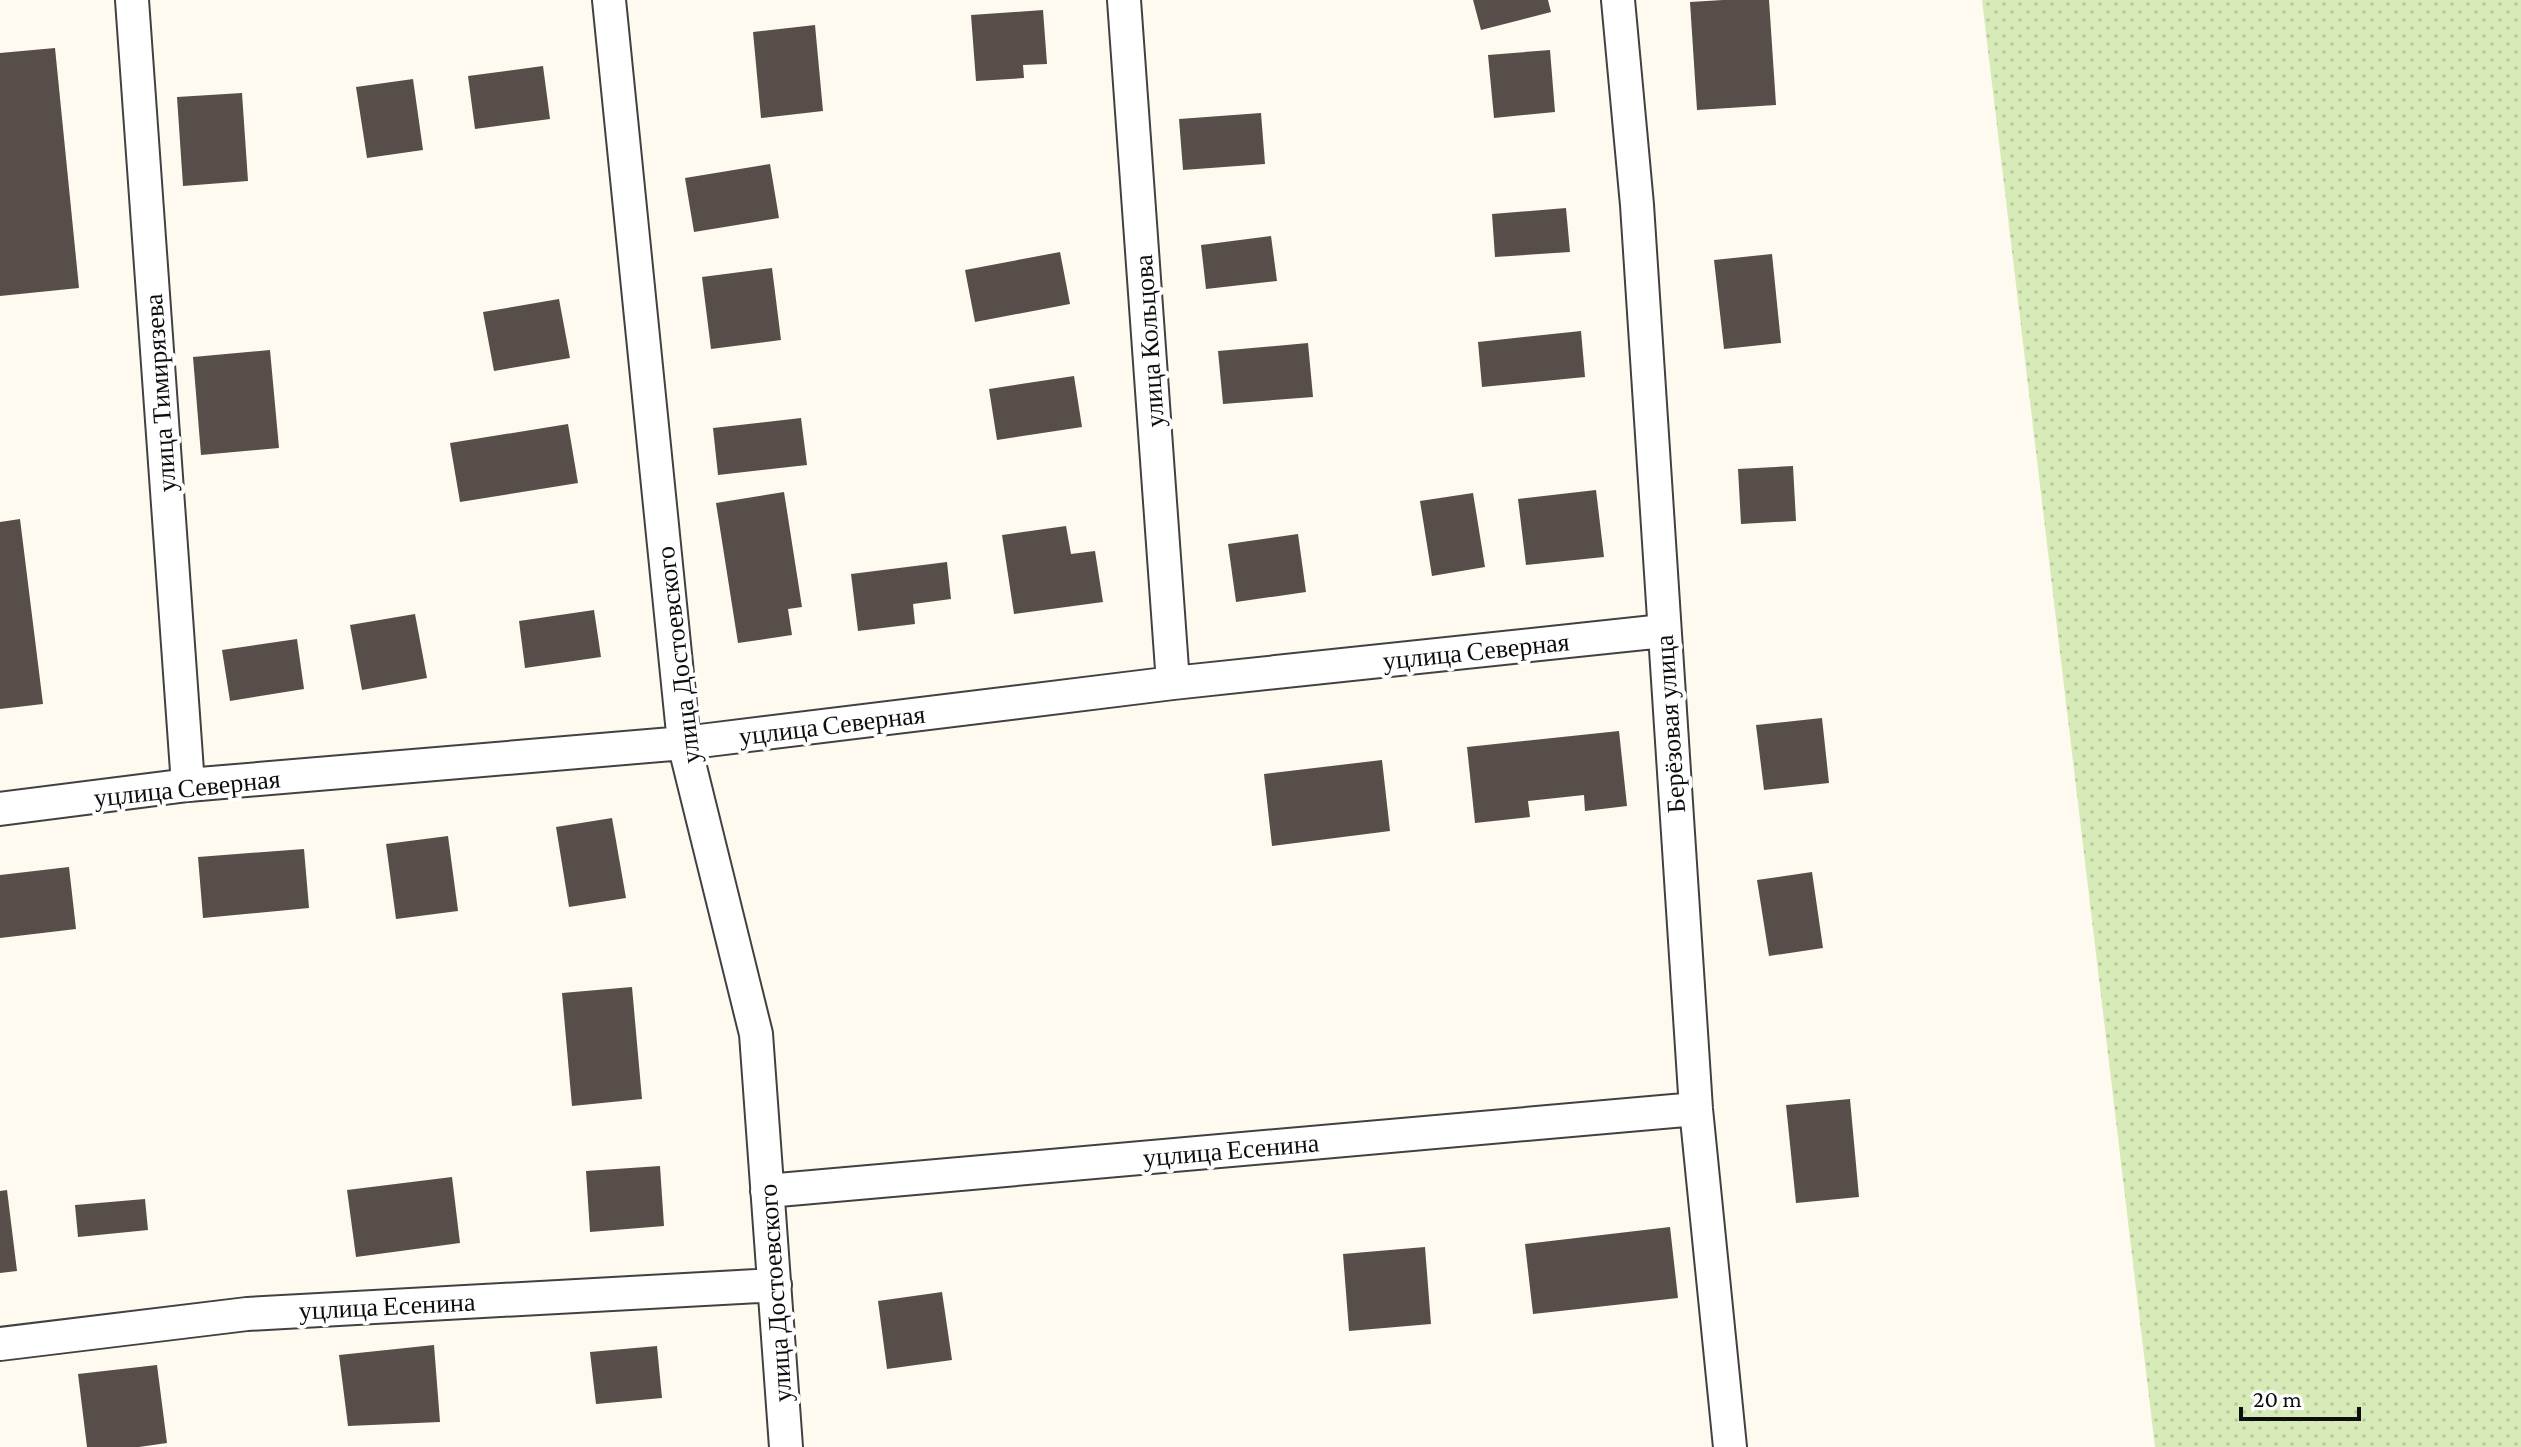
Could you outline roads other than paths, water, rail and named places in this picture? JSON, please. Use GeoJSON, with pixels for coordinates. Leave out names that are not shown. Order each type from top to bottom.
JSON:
{"type":"FeatureCollection","features":[{"type":"Feature","properties":{"kind":"street","name":"улица Тимирязева"},"geometry":{"type":"LineString","coordinates":[[132,0],[188,785]]}},
{"type":"Feature","properties":{"kind":"street","name":"улица Достоевского"},"geometry":{"type":"LineString","coordinates":[[609,0],[684,743],[756,1034],[786,1447]]}},
{"type":"Feature","properties":{"kind":"street","name":"улица Кольцова"},"geometry":{"type":"LineString","coordinates":[[1124,0],[1173,683]]}},
{"type":"Feature","properties":{"kind":"street","name":"Берёзовая улица"},"geometry":{"type":"LineString","coordinates":[[1618,0],[1637,205],[1696,1109],[1730,1447]]}},
{"type":"Feature","properties":{"kind":"street","name":"уцлица Северная"},"geometry":{"type":"LineString","coordinates":[[0,809],[188,785],[684,743],[1173,683],[1663,631]]}},
{"type":"Feature","properties":{"kind":"street","name":"уцлица Есенина"},"geometry":{"type":"LineString","coordinates":[[767,1191],[1696,1109]]}},
{"type":"Feature","properties":{"kind":"street","name":"уцлица Есенина"},"geometry":{"type":"LineString","coordinates":[[0,1344],[247,1314],[775,1285]]}}]}
